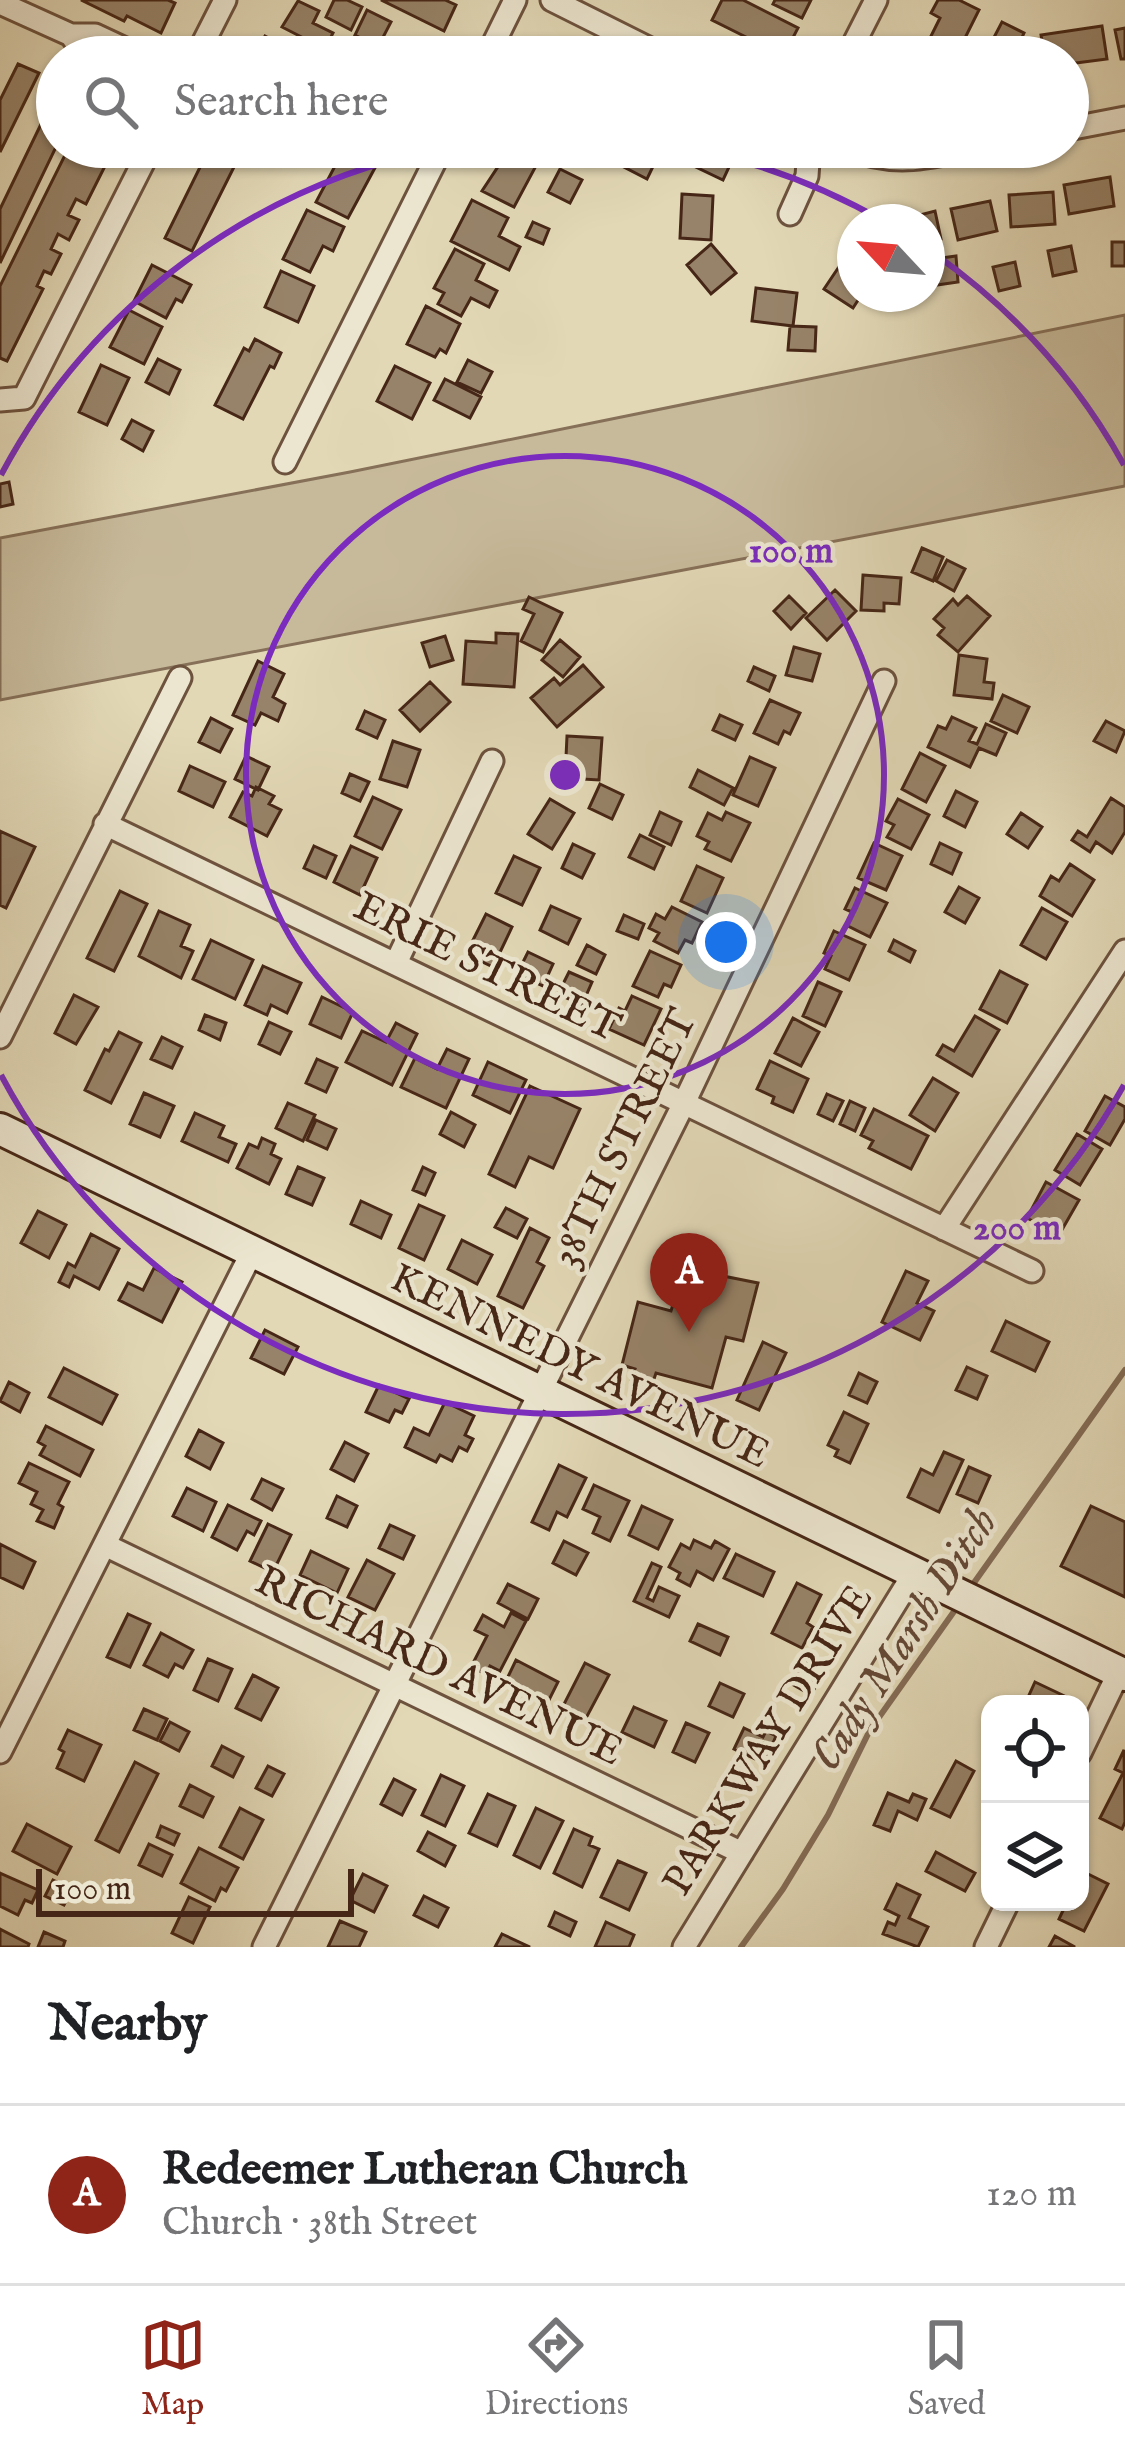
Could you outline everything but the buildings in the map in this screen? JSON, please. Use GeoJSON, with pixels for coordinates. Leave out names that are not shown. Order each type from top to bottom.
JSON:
{"type":"FeatureCollection","features":[{"type":"Feature","properties":{"kind":"street"},"geometry":{"type":"LineString","coordinates":[[207,36],[225,0]]}},
{"type":"Feature","properties":{"kind":"street"},"geometry":{"type":"LineString","coordinates":[[497,36],[515,0]]}},
{"type":"Feature","properties":{"kind":"street"},"geometry":{"type":"LineString","coordinates":[[552,0],[624,36]]}},
{"type":"Feature","properties":{"kind":"street"},"geometry":{"type":"LineString","coordinates":[[858,36],[876,0]]}},
{"type":"Feature","properties":{"kind":"street"},"geometry":{"type":"LineString","coordinates":[[0,4],[70,35],[97,36]]}},
{"type":"Feature","properties":{"kind":"street"},"geometry":{"type":"LineString","coordinates":[[1089,125],[1125,118]]}},
{"type":"Feature","properties":{"kind":"street"},"geometry":{"type":"LineString","coordinates":[[0,400],[24,398],[140,168]]}},
{"type":"Feature","properties":{"kind":"street"},"geometry":{"type":"LineString","coordinates":[[285,462],[432,168]]}},
{"type":"Feature","properties":{"kind":"street"},"geometry":{"type":"LineString","coordinates":[[790,214],[808,168]]}},
{"type":"Feature","properties":{"kind":"street"},"geometry":{"type":"LineString","coordinates":[[0,1037],[180,678]]}},
{"type":"Feature","properties":{"kind":"street","name":"38TH STREET"},"geometry":{"type":"LineString","coordinates":[[264,1947],[684,1103],[884,681]]}},
{"type":"Feature","properties":{"kind":"street"},"geometry":{"type":"LineString","coordinates":[[396,964],[492,761]]}},
{"type":"Feature","properties":{"kind":"street","name":"ERIE STREET"},"geometry":{"type":"LineString","coordinates":[[104,824],[1032,1270]]}},
{"type":"Feature","properties":{"kind":"street"},"geometry":{"type":"LineString","coordinates":[[944,1229],[1125,951]]}},
{"type":"Feature","properties":{"kind":"street","name":"KENNEDY AVENUE"},"geometry":{"type":"LineString","coordinates":[[0,1129],[1122,1673]]}},
{"type":"Feature","properties":{"kind":"street"},"geometry":{"type":"LineString","coordinates":[[0,1752],[252,1252]]}},
{"type":"Feature","properties":{"kind":"street","name":"RICHARD AVENUE"},"geometry":{"type":"LineString","coordinates":[[105,1545],[742,1853]]}},
{"type":"Feature","properties":{"kind":"street","name":"PARKWAY DRIVE"},"geometry":{"type":"LineString","coordinates":[[684,1947],[742,1853],[928,1580]]}},
{"type":"Feature","properties":{"kind":"street"},"geometry":{"type":"LineString","coordinates":[[1089,1736],[1122,1673]]}},
{"type":"Feature","properties":{"kind":"street"},"geometry":{"type":"LineString","coordinates":[[986,1947],[1004,1911]]}},
{"type":"Feature","properties":{"kind":"shaded area"},"geometry":{"type":"Polygon","coordinates":[[[1125,315],[1125,486],[0,700],[0,538],[1125,315]]]}},
{"type":"Feature","properties":{"kind":"waterway","name":"Cady Marsh Ditch"},"geometry":{"type":"LineString","coordinates":[[971,1587],[1125,1370]]}},
{"type":"Feature","properties":{"kind":"waterway","name":"Cady Marsh Ditch"},"geometry":{"type":"LineString","coordinates":[[741,1947],[828,1815],[870,1730],[960,1603]]}},
{"type":"Feature","properties":{"kind":"place","name":"Redeemer Lutheran Church"},"geometry":{"type":"Point","coordinates":[689,1332]}}]}
